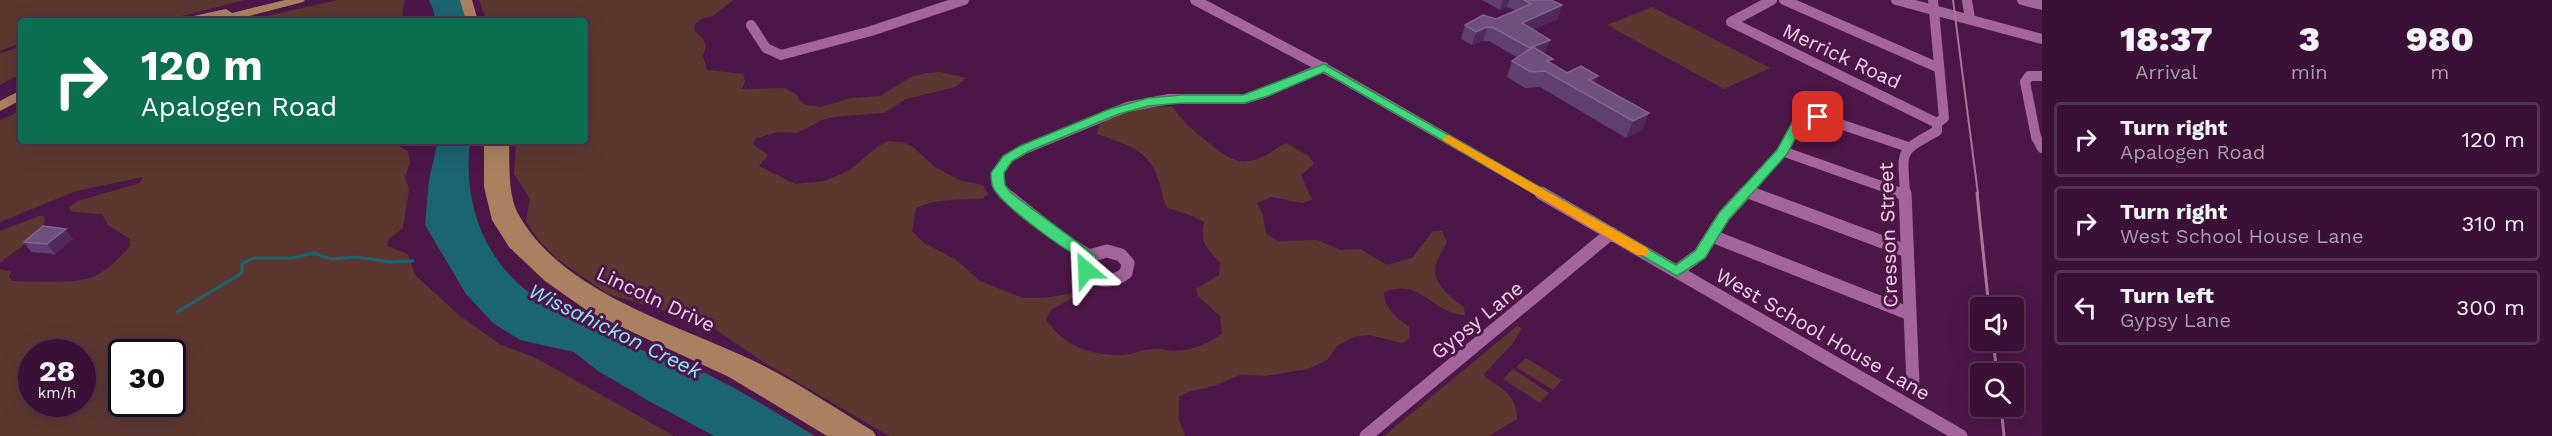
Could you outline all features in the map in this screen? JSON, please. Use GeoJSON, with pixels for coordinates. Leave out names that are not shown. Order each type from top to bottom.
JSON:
{"type":"FeatureCollection","features":[{"type":"Feature","properties":{"kind":"main road"},"geometry":{"type":"LineString","coordinates":[[226,18],[299,0]]}},
{"type":"Feature","properties":{"kind":"main road"},"geometry":{"type":"LineString","coordinates":[[466,0],[471,18]]}},
{"type":"Feature","properties":{"kind":"main road"},"geometry":{"type":"LineString","coordinates":[[473,0],[478,18]]}},
{"type":"Feature","properties":{"kind":"main road"},"geometry":{"type":"LineString","coordinates":[[202,18],[234,11],[253,10]]}},
{"type":"Feature","properties":{"kind":"main road"},"geometry":{"type":"LineString","coordinates":[[0,97],[18,87]]}},
{"type":"Feature","properties":{"kind":"main road"},"geometry":{"type":"LineString","coordinates":[[0,106],[18,96]]}},
{"type":"Feature","properties":{"kind":"main road","name":"Lincoln Drive"},"geometry":{"type":"LineString","coordinates":[[491,144],[491,183],[494,202],[501,222],[513,241],[558,286],[638,330],[716,363],[749,380],[842,436]]}},
{"type":"Feature","properties":{"kind":"main road","name":"Lincoln Drive"},"geometry":{"type":"LineString","coordinates":[[502,144],[503,183],[511,216],[531,243],[567,278],[646,322],[750,367],[867,436]]}},
{"type":"Feature","properties":{"kind":"street"},"geometry":{"type":"LineString","coordinates":[[751,25],[764,46],[774,54],[781,55],[871,31],[964,0]]}},
{"type":"Feature","properties":{"kind":"street","name":"West School House Lane"},"geometry":{"type":"LineString","coordinates":[[1195,0],[1324,67],[1961,436]]}},
{"type":"Feature","properties":{"kind":"street","name":"Merrick Road"},"geometry":{"type":"LineString","coordinates":[[1772,0],[1731,22],[1937,123]]}},
{"type":"Feature","properties":{"kind":"street"},"geometry":{"type":"LineString","coordinates":[[1784,0],[1939,68]]}},
{"type":"Feature","properties":{"kind":"street"},"geometry":{"type":"LineString","coordinates":[[1896,0],[1935,7],[1968,19],[2042,39]]}},
{"type":"Feature","properties":{"kind":"street"},"geometry":{"type":"LineString","coordinates":[[1967,0],[1968,19]]}},
{"type":"Feature","properties":{"kind":"street"},"geometry":{"type":"LineString","coordinates":[[2022,0],[2042,5]]}},
{"type":"Feature","properties":{"kind":"street"},"geometry":{"type":"LineString","coordinates":[[1935,7],[1944,118],[1937,123]]}},
{"type":"Feature","properties":{"kind":"street"},"geometry":{"type":"LineString","coordinates":[[1089,256],[1062,239],[1001,191],[997,173],[1007,159],[1025,149],[1127,107],[1169,99],[1244,99],[1264,93],[1324,67]]}},
{"type":"Feature","properties":{"kind":"street"},"geometry":{"type":"LineString","coordinates":[[2037,76],[2026,77],[2025,82],[2036,137],[2042,148]]}},
{"type":"Feature","properties":{"kind":"street"},"geometry":{"type":"LineString","coordinates":[[1677,271],[1700,254],[1721,220],[1782,152],[1799,120],[1812,117],[1830,120],[1908,147]]}},
{"type":"Feature","properties":{"kind":"street","name":"Cresson Street"},"geometry":{"type":"LineString","coordinates":[[1913,384],[1903,158],[1908,147],[1937,131],[1937,123]]}},
{"type":"Feature","properties":{"kind":"street"},"geometry":{"type":"LineString","coordinates":[[1782,152],[1904,194]]}},
{"type":"Feature","properties":{"kind":"street"},"geometry":{"type":"LineString","coordinates":[[1746,191],[1907,251]]}},
{"type":"Feature","properties":{"kind":"street","name":"Gypsy Lane"},"geometry":{"type":"LineString","coordinates":[[1366,436],[1611,233]]}},
{"type":"Feature","properties":{"kind":"street"},"geometry":{"type":"LineString","coordinates":[[1712,236],[1910,314]]}},
{"type":"Feature","properties":{"kind":"shaded area"},"geometry":{"type":"Polygon","coordinates":[[[0,0],[245,0],[174,18],[18,18],[18,46],[0,51],[0,0]]]}},
{"type":"Feature","properties":{"kind":"shaded area"},"geometry":{"type":"Polygon","coordinates":[[[338,0],[405,0],[402,18],[257,18],[338,0]]]}},
{"type":"Feature","properties":{"kind":"shaded area"},"geometry":{"type":"Polygon","coordinates":[[[429,0],[460,0],[465,18],[434,18],[429,0]]]}},
{"type":"Feature","properties":{"kind":"shaded area"},"geometry":{"type":"Polygon","coordinates":[[[479,0],[733,0],[713,16],[701,19],[694,25],[695,31],[706,46],[703,56],[707,70],[743,74],[745,81],[742,89],[785,88],[797,95],[799,100],[806,105],[821,107],[851,98],[880,96],[911,77],[927,73],[940,72],[966,78],[955,87],[906,99],[884,113],[834,117],[822,120],[797,133],[777,132],[755,139],[753,144],[768,155],[759,166],[795,184],[825,181],[850,170],[877,147],[888,141],[902,142],[913,147],[935,167],[961,181],[983,185],[988,194],[982,199],[940,201],[916,208],[912,231],[924,243],[955,259],[980,281],[1023,298],[1043,298],[1075,293],[1076,296],[1051,310],[1046,319],[1060,336],[1088,351],[1121,355],[1152,349],[1175,351],[1200,346],[1222,334],[1220,316],[1198,296],[1196,289],[1219,275],[1220,263],[1208,249],[1204,240],[1204,222],[1167,208],[1157,176],[1147,159],[1133,148],[1097,134],[1099,125],[1107,120],[1135,110],[1164,106],[1173,107],[1184,121],[1205,140],[1224,155],[1238,161],[1253,160],[1286,143],[1309,156],[1314,164],[1301,175],[1312,200],[1302,203],[1271,197],[1257,203],[1263,215],[1266,234],[1278,241],[1317,240],[1341,250],[1360,249],[1387,265],[1412,258],[1433,231],[1442,231],[1447,242],[1436,264],[1436,277],[1448,294],[1464,307],[1465,315],[1443,309],[1418,292],[1408,289],[1384,292],[1389,309],[1409,327],[1410,338],[1402,343],[1369,335],[1354,337],[1337,346],[1327,360],[1308,369],[1265,376],[1240,375],[1214,386],[1188,392],[1179,397],[1179,420],[1185,436],[889,436],[765,363],[706,323],[608,294],[557,259],[538,239],[526,221],[530,199],[514,174],[516,144],[588,144],[588,18],[486,18],[479,0]]]}},
{"type":"Feature","properties":{"kind":"shaded area"},"geometry":{"type":"Polygon","coordinates":[[[1652,7],[1770,68],[1724,89],[1607,25],[1652,7]]]}},
{"type":"Feature","properties":{"kind":"shaded area"},"geometry":{"type":"Polygon","coordinates":[[[18,48],[18,76],[0,85],[0,53],[18,48]]]}},
{"type":"Feature","properties":{"kind":"shaded area"},"geometry":{"type":"Polygon","coordinates":[[[18,112],[18,144],[399,144],[399,146],[408,151],[410,162],[405,177],[409,189],[403,228],[389,239],[387,246],[408,254],[415,275],[460,316],[501,345],[536,358],[674,436],[0,436],[0,269],[11,272],[9,277],[13,281],[73,281],[101,273],[130,246],[130,239],[108,225],[102,214],[72,212],[69,207],[78,201],[140,183],[143,177],[76,191],[0,222],[0,120],[18,112]]]}},
{"type":"Feature","properties":{"kind":"shaded area"},"geometry":{"type":"Polygon","coordinates":[[[437,144],[470,144],[469,183],[479,224],[498,260],[511,277],[527,291],[556,309],[625,343],[718,379],[815,436],[714,436],[598,371],[574,352],[520,340],[493,323],[466,294],[425,225],[429,180],[437,144]]]}},
{"type":"Feature","properties":{"kind":"shaded area"},"geometry":{"type":"Polygon","coordinates":[[[44,216],[45,221],[41,228],[0,263],[0,231],[44,216]]]}},
{"type":"Feature","properties":{"kind":"shaded area"},"geometry":{"type":"Polygon","coordinates":[[[1517,326],[1522,328],[1513,343],[1484,374],[1512,399],[1517,411],[1517,419],[1489,436],[1384,436],[1517,326]]]}},
{"type":"Feature","properties":{"kind":"shaded area"},"geometry":{"type":"Polygon","coordinates":[[[1526,358],[1562,380],[1553,390],[1516,367],[1526,358]]]}},
{"type":"Feature","properties":{"kind":"shaded area"},"geometry":{"type":"Polygon","coordinates":[[[1513,369],[1549,393],[1540,403],[1503,379],[1513,369]]]}},
{"type":"Feature","properties":{"kind":"building"},"geometry":{"type":"Polygon","coordinates":[[[1524,0],[1551,0],[1562,5],[1522,23],[1550,40],[1530,48],[1494,28],[1487,27],[1476,32],[1465,25],[1483,15],[1496,19],[1531,4],[1524,0]]]}},
{"type":"Feature","properties":{"kind":"building"},"geometry":{"type":"Polygon","coordinates":[[[1533,47],[1553,59],[1547,61],[1567,73],[1581,66],[1598,76],[1589,80],[1649,113],[1633,121],[1545,71],[1531,72],[1512,61],[1533,47]]]}},
{"type":"Feature","properties":{"kind":"building"},"geometry":{"type":"Polygon","coordinates":[[[43,226],[66,229],[47,244],[24,242],[43,226]]]}},
{"type":"Feature","properties":{"kind":"waterway"},"geometry":{"type":"LineString","coordinates":[[177,312],[239,275],[242,272],[242,264],[253,258],[292,258],[314,253],[331,259],[356,257],[391,262],[413,261]]}},
{"type":"Feature","properties":{"kind":"railway"},"geometry":{"type":"LineString","coordinates":[[1953,0],[1978,194]]}},
{"type":"Feature","properties":{"kind":"railway"},"geometry":{"type":"LineString","coordinates":[[1977,193],[1988,297]]}},
{"type":"Feature","properties":{"kind":"railway"},"geometry":{"type":"LineString","coordinates":[[1994,351],[1996,363]]}},
{"type":"Feature","properties":{"kind":"railway"},"geometry":{"type":"LineString","coordinates":[[2002,417],[2004,436]]}},
{"type":"Feature","properties":{"kind":"slow traffic"},"geometry":{"type":"LineString","coordinates":[[1448,139],[1642,251]]}},
{"type":"Feature","properties":{"kind":"route"},"geometry":{"type":"LineString","coordinates":[[1086,270],[1086,261],[1089,256],[1072,247],[1001,191],[997,173],[1007,159],[1025,149],[1114,111],[1148,102],[1169,99],[1244,99],[1264,93],[1324,67],[1677,271],[1694,260],[1705,248],[1724,216],[1782,152],[1799,120],[1806,117],[1818,117]]}},
{"type":"Feature","properties":{"kind":"water label","name":"Wissahickon Creek"},"geometry":{"type":"Point","coordinates":[615,331]}}]}
